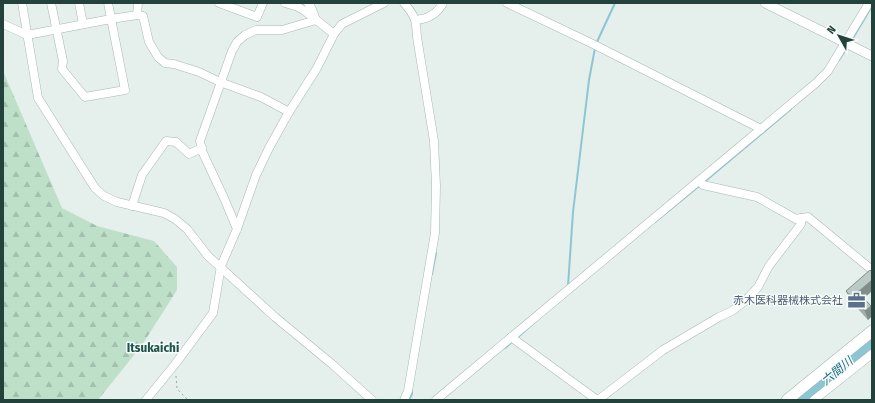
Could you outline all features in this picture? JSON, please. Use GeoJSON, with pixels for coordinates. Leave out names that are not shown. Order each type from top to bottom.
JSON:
{"type":"FeatureCollection","features":[{"type":"Feature","properties":{"kind":"main road"},"geometry":{"type":"LineString","coordinates":[[787,400],[872,331]]}},
{"type":"Feature","properties":{"kind":"street"},"geometry":{"type":"LineString","coordinates":[[22,3],[38,98],[44,110],[95,188],[104,196],[118,202],[164,213],[175,219],[186,229],[208,256],[221,266],[275,317],[332,364],[372,400]]}},
{"type":"Feature","properties":{"kind":"street"},"geometry":{"type":"LineString","coordinates":[[51,3],[63,61],[62,69],[85,98],[125,90],[108,3]]}},
{"type":"Feature","properties":{"kind":"street"},"geometry":{"type":"LineString","coordinates":[[79,3],[83,24]]}},
{"type":"Feature","properties":{"kind":"street"},"geometry":{"type":"LineString","coordinates":[[137,15],[138,3]]}},
{"type":"Feature","properties":{"kind":"street"},"geometry":{"type":"LineString","coordinates":[[219,3],[257,17],[263,3]]}},
{"type":"Feature","properties":{"kind":"street"},"geometry":{"type":"LineString","coordinates":[[285,3],[298,7],[334,34]]}},
{"type":"Feature","properties":{"kind":"street"},"geometry":{"type":"LineString","coordinates":[[308,3],[316,20]]}},
{"type":"Feature","properties":{"kind":"street"},"geometry":{"type":"LineString","coordinates":[[146,400],[213,313],[221,266],[256,175],[268,148],[316,68],[334,34],[342,24],[384,3]]}},
{"type":"Feature","properties":{"kind":"street"},"geometry":{"type":"LineString","coordinates":[[404,3],[416,20],[417,37],[434,141],[436,186],[435,233],[408,391],[404,400]]}},
{"type":"Feature","properties":{"kind":"street"},"geometry":{"type":"LineString","coordinates":[[416,20],[423,19],[433,14],[439,10],[443,3]]}},
{"type":"Feature","properties":{"kind":"street"},"geometry":{"type":"LineString","coordinates":[[507,3],[762,129]]}},
{"type":"Feature","properties":{"kind":"street"},"geometry":{"type":"LineString","coordinates":[[765,3],[872,56]]}},
{"type":"Feature","properties":{"kind":"street"},"geometry":{"type":"LineString","coordinates":[[436,400],[513,339],[701,183],[816,83],[828,71],[869,3]]}},
{"type":"Feature","properties":{"kind":"street"},"geometry":{"type":"LineString","coordinates":[[3,24],[27,35],[111,19],[137,15],[143,16],[149,42],[158,57],[165,63],[174,64],[199,72],[220,82],[261,97],[289,112]]}},
{"type":"Feature","properties":{"kind":"street"},"geometry":{"type":"LineString","coordinates":[[236,229],[200,141],[220,82],[232,51],[237,42],[245,35],[256,30],[282,30],[316,20]]}},
{"type":"Feature","properties":{"kind":"street"},"geometry":{"type":"LineString","coordinates":[[132,206],[142,175],[166,141],[176,142],[189,154],[202,148]]}},
{"type":"Feature","properties":{"kind":"street"},"geometry":{"type":"LineString","coordinates":[[701,183],[757,197],[796,219],[808,217],[872,270]]}},
{"type":"Feature","properties":{"kind":"street"},"geometry":{"type":"LineString","coordinates":[[513,339],[597,400],[663,350],[719,317],[732,312],[746,300],[758,287],[769,266],[801,224],[801,218]]}},
{"type":"Feature","properties":{"kind":"street"},"geometry":{"type":"LineString","coordinates":[[814,400],[872,354]]}},
{"type":"Feature","properties":{"kind":"path"},"geometry":{"type":"LineString","coordinates":[[176,363],[177,389],[188,400]]}},
{"type":"Feature","properties":{"kind":"green space"},"geometry":{"type":"Polygon","coordinates":[[[3,71],[62,208],[97,226],[154,241],[177,267],[177,290],[142,345],[98,400],[3,400],[3,71]]]}},
{"type":"Feature","properties":{"kind":"building"},"geometry":{"type":"Polygon","coordinates":[[[870,270],[872,272],[872,280],[858,292],[871,306],[865,311],[846,291],[870,270]]]}},
{"type":"Feature","properties":{"kind":"waterway"},"geometry":{"type":"LineString","coordinates":[[596,44],[615,3]]}},
{"type":"Feature","properties":{"kind":"waterway"},"geometry":{"type":"LineString","coordinates":[[853,38],[872,6]]}},
{"type":"Feature","properties":{"kind":"waterway"},"geometry":{"type":"LineString","coordinates":[[568,286],[573,212],[589,80],[595,48]]}},
{"type":"Feature","properties":{"kind":"waterway"},"geometry":{"type":"LineString","coordinates":[[839,60],[847,48]]}},
{"type":"Feature","properties":{"kind":"waterway"},"geometry":{"type":"LineString","coordinates":[[703,183],[791,109]]}},
{"type":"Feature","properties":{"kind":"waterway"},"geometry":{"type":"LineString","coordinates":[[655,222],[699,186]]}},
{"type":"Feature","properties":{"kind":"waterway"},"geometry":{"type":"LineString","coordinates":[[432,274],[436,253]]}},
{"type":"Feature","properties":{"kind":"waterway"},"geometry":{"type":"LineString","coordinates":[[517,338],[536,321]]}},
{"type":"Feature","properties":{"kind":"waterway"},"geometry":{"type":"LineString","coordinates":[[505,348],[513,341]]}},
{"type":"Feature","properties":{"kind":"waterway","name":"六間川"},"geometry":{"type":"LineString","coordinates":[[802,400],[872,342]]}},
{"type":"Feature","properties":{"kind":"waterway"},"geometry":{"type":"LineString","coordinates":[[409,400],[412,391]]}},
{"type":"Feature","properties":{"kind":"place","name":"赤木医科器械株式会社"},"geometry":{"type":"Point","coordinates":[856,300]}},
{"type":"Feature","properties":{"kind":"district","name":"Itsukaichi"},"geometry":{"type":"Point","coordinates":[153,347]}}]}
